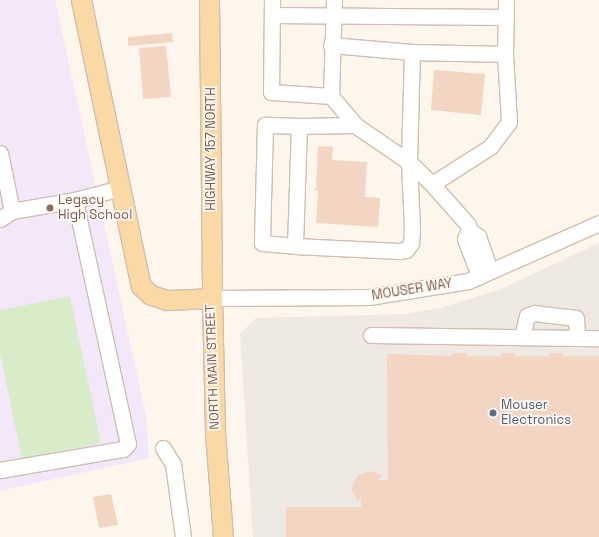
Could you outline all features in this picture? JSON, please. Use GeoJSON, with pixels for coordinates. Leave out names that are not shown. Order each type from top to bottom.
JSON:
{"type":"FeatureCollection","features":[{"type":"Feature","properties":{"kind":"main road","name":"NORTH MAIN STREET"},"geometry":{"type":"LineString","coordinates":[[81,0],[138,278],[146,291],[167,300],[212,298],[215,433],[223,537]]}},
{"type":"Feature","properties":{"kind":"main road","name":"HIGHWAY 157 NORTH"},"geometry":{"type":"LineString","coordinates":[[209,0],[212,298]]}},
{"type":"Feature","properties":{"kind":"street"},"geometry":{"type":"LineString","coordinates":[[272,0],[271,92],[331,96]]}},
{"type":"Feature","properties":{"kind":"street"},"geometry":{"type":"LineString","coordinates":[[334,0],[331,45],[331,96],[355,125],[409,162],[432,184],[468,225],[469,230],[478,236],[484,274]]}},
{"type":"Feature","properties":{"kind":"street"},"geometry":{"type":"LineString","coordinates":[[432,184],[490,147],[509,122],[506,54],[506,0]]}},
{"type":"Feature","properties":{"kind":"street"},"geometry":{"type":"LineString","coordinates":[[272,16],[506,17]]}},
{"type":"Feature","properties":{"kind":"street"},"geometry":{"type":"LineString","coordinates":[[331,45],[412,52],[506,54]]}},
{"type":"Feature","properties":{"kind":"street"},"geometry":{"type":"LineString","coordinates":[[355,125],[265,125],[262,243],[295,246],[406,250],[411,244],[412,230],[409,162],[412,52]]}},
{"type":"Feature","properties":{"kind":"street"},"geometry":{"type":"LineString","coordinates":[[295,246],[299,126]]}},
{"type":"Feature","properties":{"kind":"street"},"geometry":{"type":"LineString","coordinates":[[0,153],[6,215],[75,200],[120,188]]}},
{"type":"Feature","properties":{"kind":"street"},"geometry":{"type":"LineString","coordinates":[[0,472],[123,448],[128,444],[75,200]]}},
{"type":"Feature","properties":{"kind":"street","name":"MOUSER WAY"},"geometry":{"type":"LineString","coordinates":[[212,298],[369,297],[468,281],[599,223]]}},
{"type":"Feature","properties":{"kind":"street"},"geometry":{"type":"LineString","coordinates":[[522,337],[527,316],[534,313],[576,318],[577,338]]}},
{"type":"Feature","properties":{"kind":"street"},"geometry":{"type":"LineString","coordinates":[[371,335],[599,338]]}},
{"type":"Feature","properties":{"kind":"street"},"geometry":{"type":"LineString","coordinates":[[163,448],[173,464],[183,537]]}},
{"type":"Feature","properties":{"kind":"shaded area","name":"Legacy High School"},"geometry":{"type":"Polygon","coordinates":[[[0,0],[55,0],[146,416],[149,458],[0,491],[0,0]]]}},
{"type":"Feature","properties":{"kind":"shaded area"},"geometry":{"type":"Polygon","coordinates":[[[599,243],[599,537],[253,537],[240,334],[256,318],[405,314],[440,308],[499,290],[599,243]]]}},
{"type":"Feature","properties":{"kind":"green space"},"geometry":{"type":"Polygon","coordinates":[[[70,296],[101,443],[22,459],[0,353],[0,310],[70,296]]]}},
{"type":"Feature","properties":{"kind":"building"},"geometry":{"type":"Polygon","coordinates":[[[172,33],[173,42],[128,46],[128,37],[172,33]]]}},
{"type":"Feature","properties":{"kind":"building"},"geometry":{"type":"Polygon","coordinates":[[[166,46],[171,97],[143,99],[139,48],[166,46]]]}},
{"type":"Feature","properties":{"kind":"building"},"geometry":{"type":"Polygon","coordinates":[[[434,70],[485,74],[481,115],[431,110],[434,70]]]}},
{"type":"Feature","properties":{"kind":"building"},"geometry":{"type":"Polygon","coordinates":[[[318,146],[333,147],[332,160],[367,162],[365,197],[380,198],[378,227],[316,223],[318,191],[313,189],[316,189],[318,146]]]}},
{"type":"Feature","properties":{"kind":"building","name":"Mouser Electronics"},"geometry":{"type":"Polygon","coordinates":[[[452,353],[467,353],[467,356],[501,356],[501,353],[515,353],[515,356],[549,356],[549,353],[563,353],[563,356],[599,356],[599,537],[286,537],[286,507],[361,507],[361,497],[358,501],[351,489],[358,475],[371,471],[382,476],[378,480],[388,480],[387,354],[452,356],[452,353]]]}},
{"type":"Feature","properties":{"kind":"building"},"geometry":{"type":"Polygon","coordinates":[[[111,494],[118,525],[99,528],[93,497],[111,494]]]}},
{"type":"Feature","properties":{"kind":"place","name":"Legacy High School"},"geometry":{"type":"Point","coordinates":[50,208]}},
{"type":"Feature","properties":{"kind":"place","name":"Mouser Electronics"},"geometry":{"type":"Point","coordinates":[493,413]}}]}
